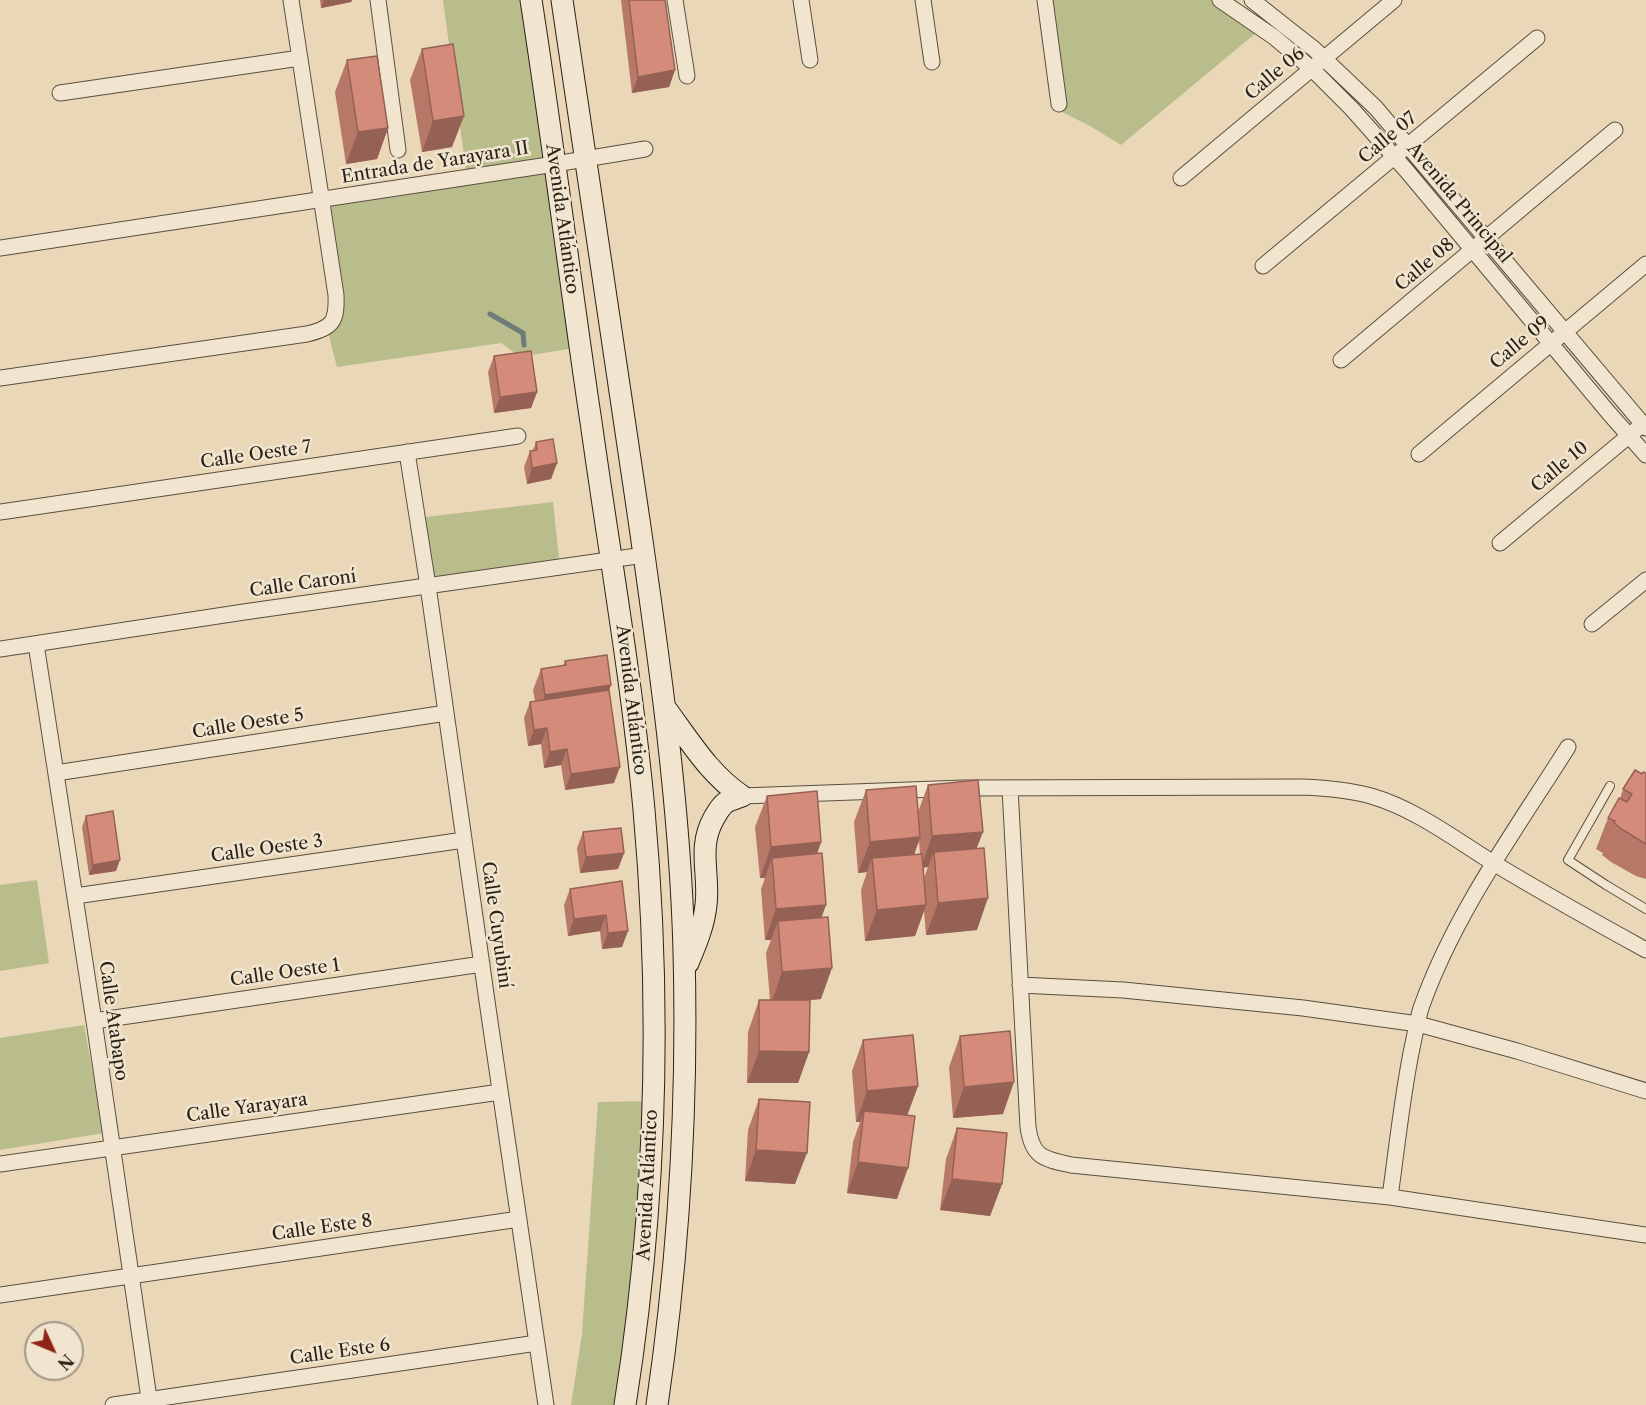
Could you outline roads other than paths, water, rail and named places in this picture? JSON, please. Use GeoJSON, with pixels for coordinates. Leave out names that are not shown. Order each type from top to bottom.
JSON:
{"type":"FeatureCollection","features":[{"type":"Feature","properties":{"kind":"main road","name":"Avenida Atlántico"},"geometry":{"type":"LineString","coordinates":[[531,0],[625,645],[644,813],[654,1030],[644,1258],[625,1405]]}},
{"type":"Feature","properties":{"kind":"main road","name":"Avenida Atlántico"},"geometry":{"type":"LineString","coordinates":[[562,0],[644,555],[677,826],[684,974],[685,1095],[678,1221],[665,1352],[657,1405]]}},
{"type":"Feature","properties":{"kind":"main road"},"geometry":{"type":"LineString","coordinates":[[664,707],[716,775],[742,796]]}},
{"type":"Feature","properties":{"kind":"main road"},"geometry":{"type":"LineString","coordinates":[[684,974],[703,923],[706,908],[704,867],[706,837],[718,810],[726,802],[742,796]]}},
{"type":"Feature","properties":{"kind":"street"},"geometry":{"type":"LineString","coordinates":[[0,378],[307,334],[327,328],[336,315],[336,295],[291,0]]}},
{"type":"Feature","properties":{"kind":"street"},"geometry":{"type":"LineString","coordinates":[[378,0],[398,150]]}},
{"type":"Feature","properties":{"kind":"street"},"geometry":{"type":"LineString","coordinates":[[675,0],[687,76]]}},
{"type":"Feature","properties":{"kind":"street"},"geometry":{"type":"LineString","coordinates":[[801,0],[810,60]]}},
{"type":"Feature","properties":{"kind":"street"},"geometry":{"type":"LineString","coordinates":[[923,0],[932,62]]}},
{"type":"Feature","properties":{"kind":"street"},"geometry":{"type":"LineString","coordinates":[[1045,0],[1059,104]]}},
{"type":"Feature","properties":{"kind":"street","name":"Avenida Principal"},"geometry":{"type":"LineString","coordinates":[[1220,0],[1275,37],[1312,69],[1352,109],[1646,455]]}},
{"type":"Feature","properties":{"kind":"street","name":"Avenida Principal"},"geometry":{"type":"LineString","coordinates":[[1252,0],[1325,58],[1376,108],[1645,425]]}},
{"type":"Feature","properties":{"kind":"street","name":"Calle 06"},"geometry":{"type":"LineString","coordinates":[[1180,178],[1394,0]]}},
{"type":"Feature","properties":{"kind":"street","name":"Calle 07"},"geometry":{"type":"LineString","coordinates":[[1263,266],[1537,38]]}},
{"type":"Feature","properties":{"kind":"street"},"geometry":{"type":"LineString","coordinates":[[60,93],[300,58]]}},
{"type":"Feature","properties":{"kind":"street","name":"Calle 08"},"geometry":{"type":"LineString","coordinates":[[1341,360],[1615,130]]}},
{"type":"Feature","properties":{"kind":"street","name":"Entrada de Yarayara II"},"geometry":{"type":"LineString","coordinates":[[0,248],[555,164],[645,148]]}},
{"type":"Feature","properties":{"kind":"street","name":"Calle 09"},"geometry":{"type":"LineString","coordinates":[[1419,454],[1646,264]]}},
{"type":"Feature","properties":{"kind":"street","name":"Calle 10"},"geometry":{"type":"LineString","coordinates":[[1500,543],[1645,425]]}},
{"type":"Feature","properties":{"kind":"street","name":"Calle Oeste 7"},"geometry":{"type":"LineString","coordinates":[[0,512],[518,436]]}},
{"type":"Feature","properties":{"kind":"street","name":"Calle Cuyubiní"},"geometry":{"type":"LineString","coordinates":[[407,452],[546,1405]]}},
{"type":"Feature","properties":{"kind":"street","name":"Calle Caroní"},"geometry":{"type":"LineString","coordinates":[[0,649],[644,555]]}},
{"type":"Feature","properties":{"kind":"street"},"geometry":{"type":"LineString","coordinates":[[1592,624],[1646,579]]}},
{"type":"Feature","properties":{"kind":"street","name":"Calle Atabapo"},"geometry":{"type":"LineString","coordinates":[[36,644],[149,1402]]}},
{"type":"Feature","properties":{"kind":"street","name":"Calle Oeste 5"},"geometry":{"type":"LineString","coordinates":[[56,773],[446,713]]}},
{"type":"Feature","properties":{"kind":"street"},"geometry":{"type":"LineString","coordinates":[[1390,1197],[1406,1080],[1420,1011],[1443,954],[1459,923],[1494,863],[1568,747]]}},
{"type":"Feature","properties":{"kind":"street"},"geometry":{"type":"LineString","coordinates":[[742,796],[964,788],[1303,787],[1350,791],[1372,796],[1423,820],[1646,950]]}},
{"type":"Feature","properties":{"kind":"street"},"geometry":{"type":"LineString","coordinates":[[1010,788],[1028,1127],[1030,1142],[1043,1157],[1071,1166],[1390,1197],[1646,1235]]}},
{"type":"Feature","properties":{"kind":"street","name":"Calle Oeste 3"},"geometry":{"type":"LineString","coordinates":[[75,896],[464,840]]}},
{"type":"Feature","properties":{"kind":"street","name":"Calle Oeste 1"},"geometry":{"type":"LineString","coordinates":[[94,1021],[482,964]]}},
{"type":"Feature","properties":{"kind":"street"},"geometry":{"type":"LineString","coordinates":[[1020,985],[1123,990],[1303,1008],[1418,1024],[1517,1051],[1646,1091]]}},
{"type":"Feature","properties":{"kind":"street","name":"Calle Yarayara"},"geometry":{"type":"LineString","coordinates":[[0,1164],[500,1092]]}},
{"type":"Feature","properties":{"kind":"street","name":"Calle Este 8"},"geometry":{"type":"LineString","coordinates":[[0,1295],[519,1220]]}},
{"type":"Feature","properties":{"kind":"street","name":"Calle Este 6"},"geometry":{"type":"LineString","coordinates":[[149,1402],[537,1342]]}},
{"type":"Feature","properties":{"kind":"street"},"geometry":{"type":"LineString","coordinates":[[114,1405],[149,1402]]}},
{"type":"Feature","properties":{"kind":"lane"},"geometry":{"type":"LineString","coordinates":[[1610,786],[1568,861],[1646,909]]}},
{"type":"Feature","properties":{"kind":"waterway"},"geometry":{"type":"LineString","coordinates":[[490,314],[523,333],[524,345]]}}]}
